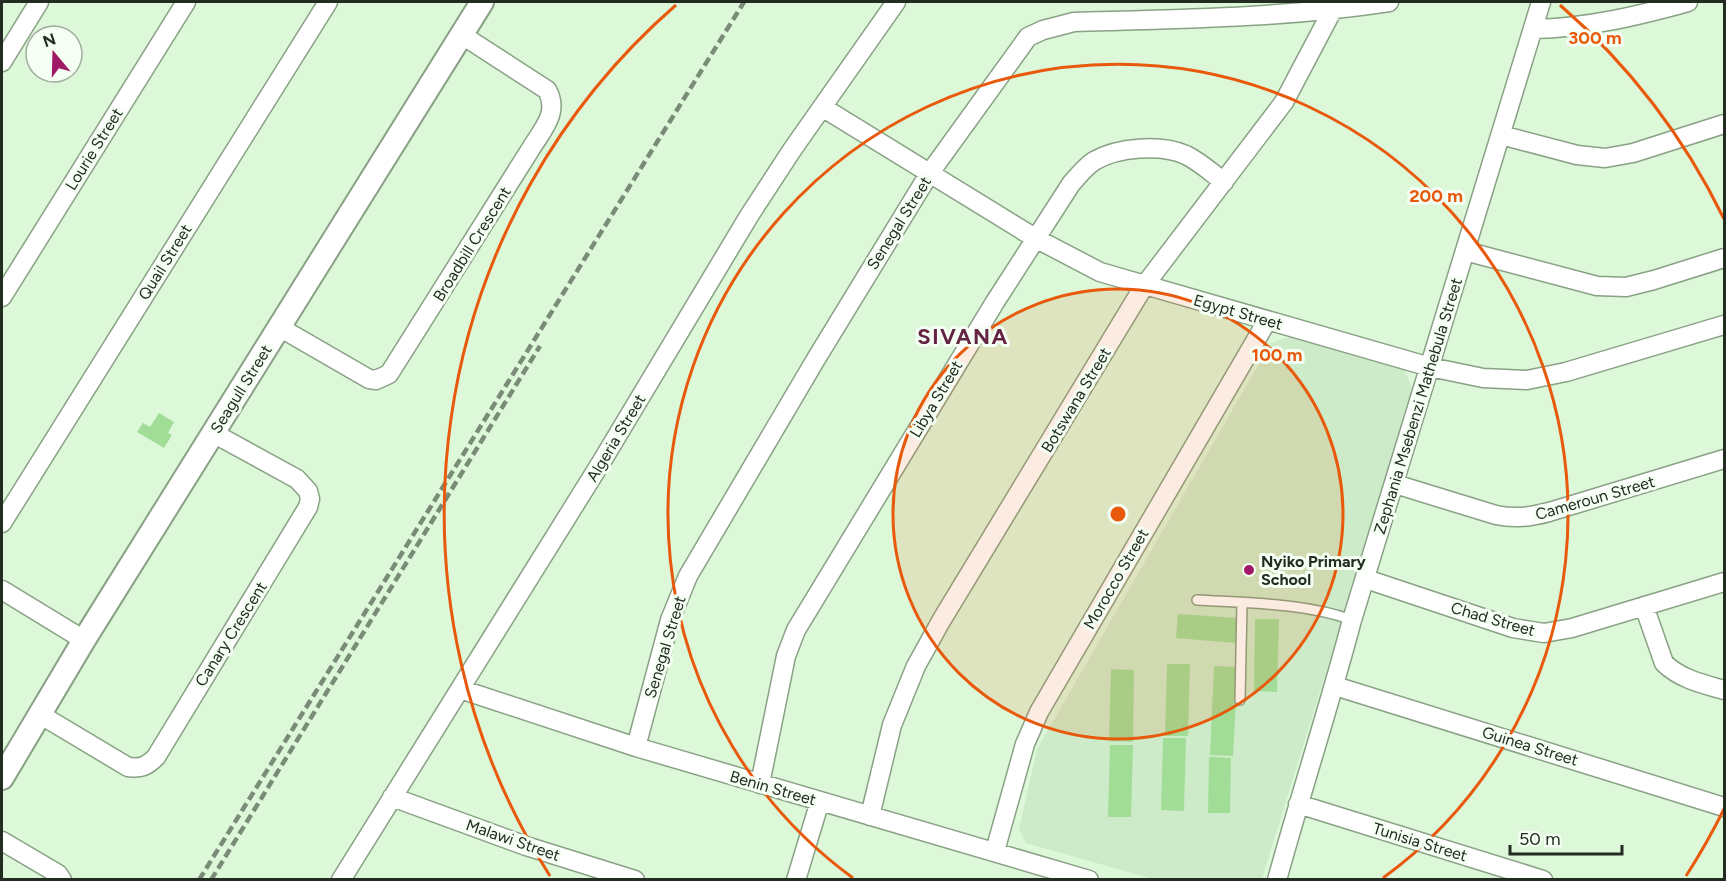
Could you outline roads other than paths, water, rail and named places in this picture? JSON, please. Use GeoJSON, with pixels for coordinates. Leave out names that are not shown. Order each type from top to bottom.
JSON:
{"type":"FeatureCollection","features":[{"type":"Feature","properties":{"kind":"street"},"geometry":{"type":"LineString","coordinates":[[2,62],[39,2]]}},
{"type":"Feature","properties":{"kind":"street","name":"Lourie Street"},"geometry":{"type":"LineString","coordinates":[[2,297],[186,2]]}},
{"type":"Feature","properties":{"kind":"street","name":"Quail Street"},"geometry":{"type":"LineString","coordinates":[[2,523],[328,2]]}},
{"type":"Feature","properties":{"kind":"street","name":"Seagull Street"},"geometry":{"type":"LineString","coordinates":[[2,778],[84,640],[482,2]]}},
{"type":"Feature","properties":{"kind":"street","name":"Algeria Street"},"geometry":{"type":"LineString","coordinates":[[341,879],[602,461],[749,216],[822,106],[896,2]]}},
{"type":"Feature","properties":{"kind":"street","name":"Senegal Street"},"geometry":{"type":"LineString","coordinates":[[636,747],[670,620],[688,576],[929,174],[1028,37],[1043,30],[1074,22],[1265,16],[1332,11],[1389,2]]}},
{"type":"Feature","properties":{"kind":"street","name":"Zephania Msebenzi Mathebula Street"},"geometry":{"type":"LineString","coordinates":[[1277,879],[1335,686],[1352,620],[1541,2]]}},
{"type":"Feature","properties":{"kind":"street"},"geometry":{"type":"LineString","coordinates":[[1534,29],[1588,25],[1688,2]]}},
{"type":"Feature","properties":{"kind":"street","name":"Botswana Street"},"geometry":{"type":"LineString","coordinates":[[870,816],[892,725],[916,666],[941,621],[1144,286],[1284,102],[1332,11]]}},
{"type":"Feature","properties":{"kind":"street","name":"Broadbill Crescent"},"geometry":{"type":"LineString","coordinates":[[279,327],[369,379],[383,378],[394,369],[552,113],[551,97],[539,83],[462,35]]}},
{"type":"Feature","properties":{"kind":"street","name":"Egypt Street"},"geometry":{"type":"LineString","coordinates":[[822,106],[1035,238],[1092,268],[1144,286],[1430,367],[1483,378],[1527,380],[1566,372],[1725,325]]}},
{"type":"Feature","properties":{"kind":"street"},"geometry":{"type":"LineString","coordinates":[[1501,135],[1577,155],[1605,158],[1633,153],[1725,124]]}},
{"type":"Feature","properties":{"kind":"street","name":"Libya Street"},"geometry":{"type":"LineString","coordinates":[[760,784],[790,641],[851,537],[1035,238],[1071,184],[1093,162],[1114,153],[1156,149],[1185,154],[1200,162],[1224,182]]}},
{"type":"Feature","properties":{"kind":"street"},"geometry":{"type":"LineString","coordinates":[[1465,251],[1598,286],[1626,286],[1654,280],[1725,258]]}},
{"type":"Feature","properties":{"kind":"street","name":"Morocco Street"},"geometry":{"type":"LineString","coordinates":[[995,851],[1025,744],[1040,712],[1267,321]]}},
{"type":"Feature","properties":{"kind":"street","name":"Canary Crescent"},"geometry":{"type":"LineString","coordinates":[[41,715],[128,767],[144,767],[156,757],[273,566],[308,507],[310,499],[308,491],[297,479],[213,433]]}},
{"type":"Feature","properties":{"kind":"street","name":"Cameroun Street"},"geometry":{"type":"LineString","coordinates":[[1395,484],[1512,519],[1549,512],[1725,459]]}},
{"type":"Feature","properties":{"kind":"street","name":"Chad Street"},"geometry":{"type":"LineString","coordinates":[[1366,579],[1530,632],[1544,633],[1572,628],[1725,582]]}},
{"type":"Feature","properties":{"kind":"street"},"geometry":{"type":"LineString","coordinates":[[2,590],[84,640]]}},
{"type":"Feature","properties":{"kind":"street"},"geometry":{"type":"LineString","coordinates":[[1644,606],[1664,663],[1671,670],[1684,676],[1725,690]]}},
{"type":"Feature","properties":{"kind":"street","name":"Guinea Street"},"geometry":{"type":"LineString","coordinates":[[1335,686],[1725,807]]}},
{"type":"Feature","properties":{"kind":"street","name":"Benin Street"},"geometry":{"type":"LineString","coordinates":[[460,689],[636,747],[1089,879]]}},
{"type":"Feature","properties":{"kind":"street","name":"Malawi Street"},"geometry":{"type":"LineString","coordinates":[[392,797],[526,846],[635,879]]}},
{"type":"Feature","properties":{"kind":"street"},"geometry":{"type":"LineString","coordinates":[[796,879],[820,801]]}},
{"type":"Feature","properties":{"kind":"street","name":"Tunisia Street"},"geometry":{"type":"LineString","coordinates":[[1298,804],[1543,879]]}},
{"type":"Feature","properties":{"kind":"street"},"geometry":{"type":"LineString","coordinates":[[2,841],[58,874],[62,879]]}},
{"type":"Feature","properties":{"kind":"lane"},"geometry":{"type":"LineString","coordinates":[[1197,600],[1330,612],[1352,620]]}},
{"type":"Feature","properties":{"kind":"lane"},"geometry":{"type":"LineString","coordinates":[[1240,700],[1242,603]]}},
{"type":"Feature","properties":{"kind":"railway"},"geometry":{"type":"LineString","coordinates":[[199,880],[744,2]]}},
{"type":"Feature","properties":{"kind":"railway"},"geometry":{"type":"LineString","coordinates":[[211,880],[540,346]]}},
{"type":"Feature","properties":{"kind":"place","name":"Nyiko Primary School"},"geometry":{"type":"Point","coordinates":[1249,570]}},
{"type":"Feature","properties":{"kind":"district","name":"SIVANA"},"geometry":{"type":"Point","coordinates":[963,336]}}]}
